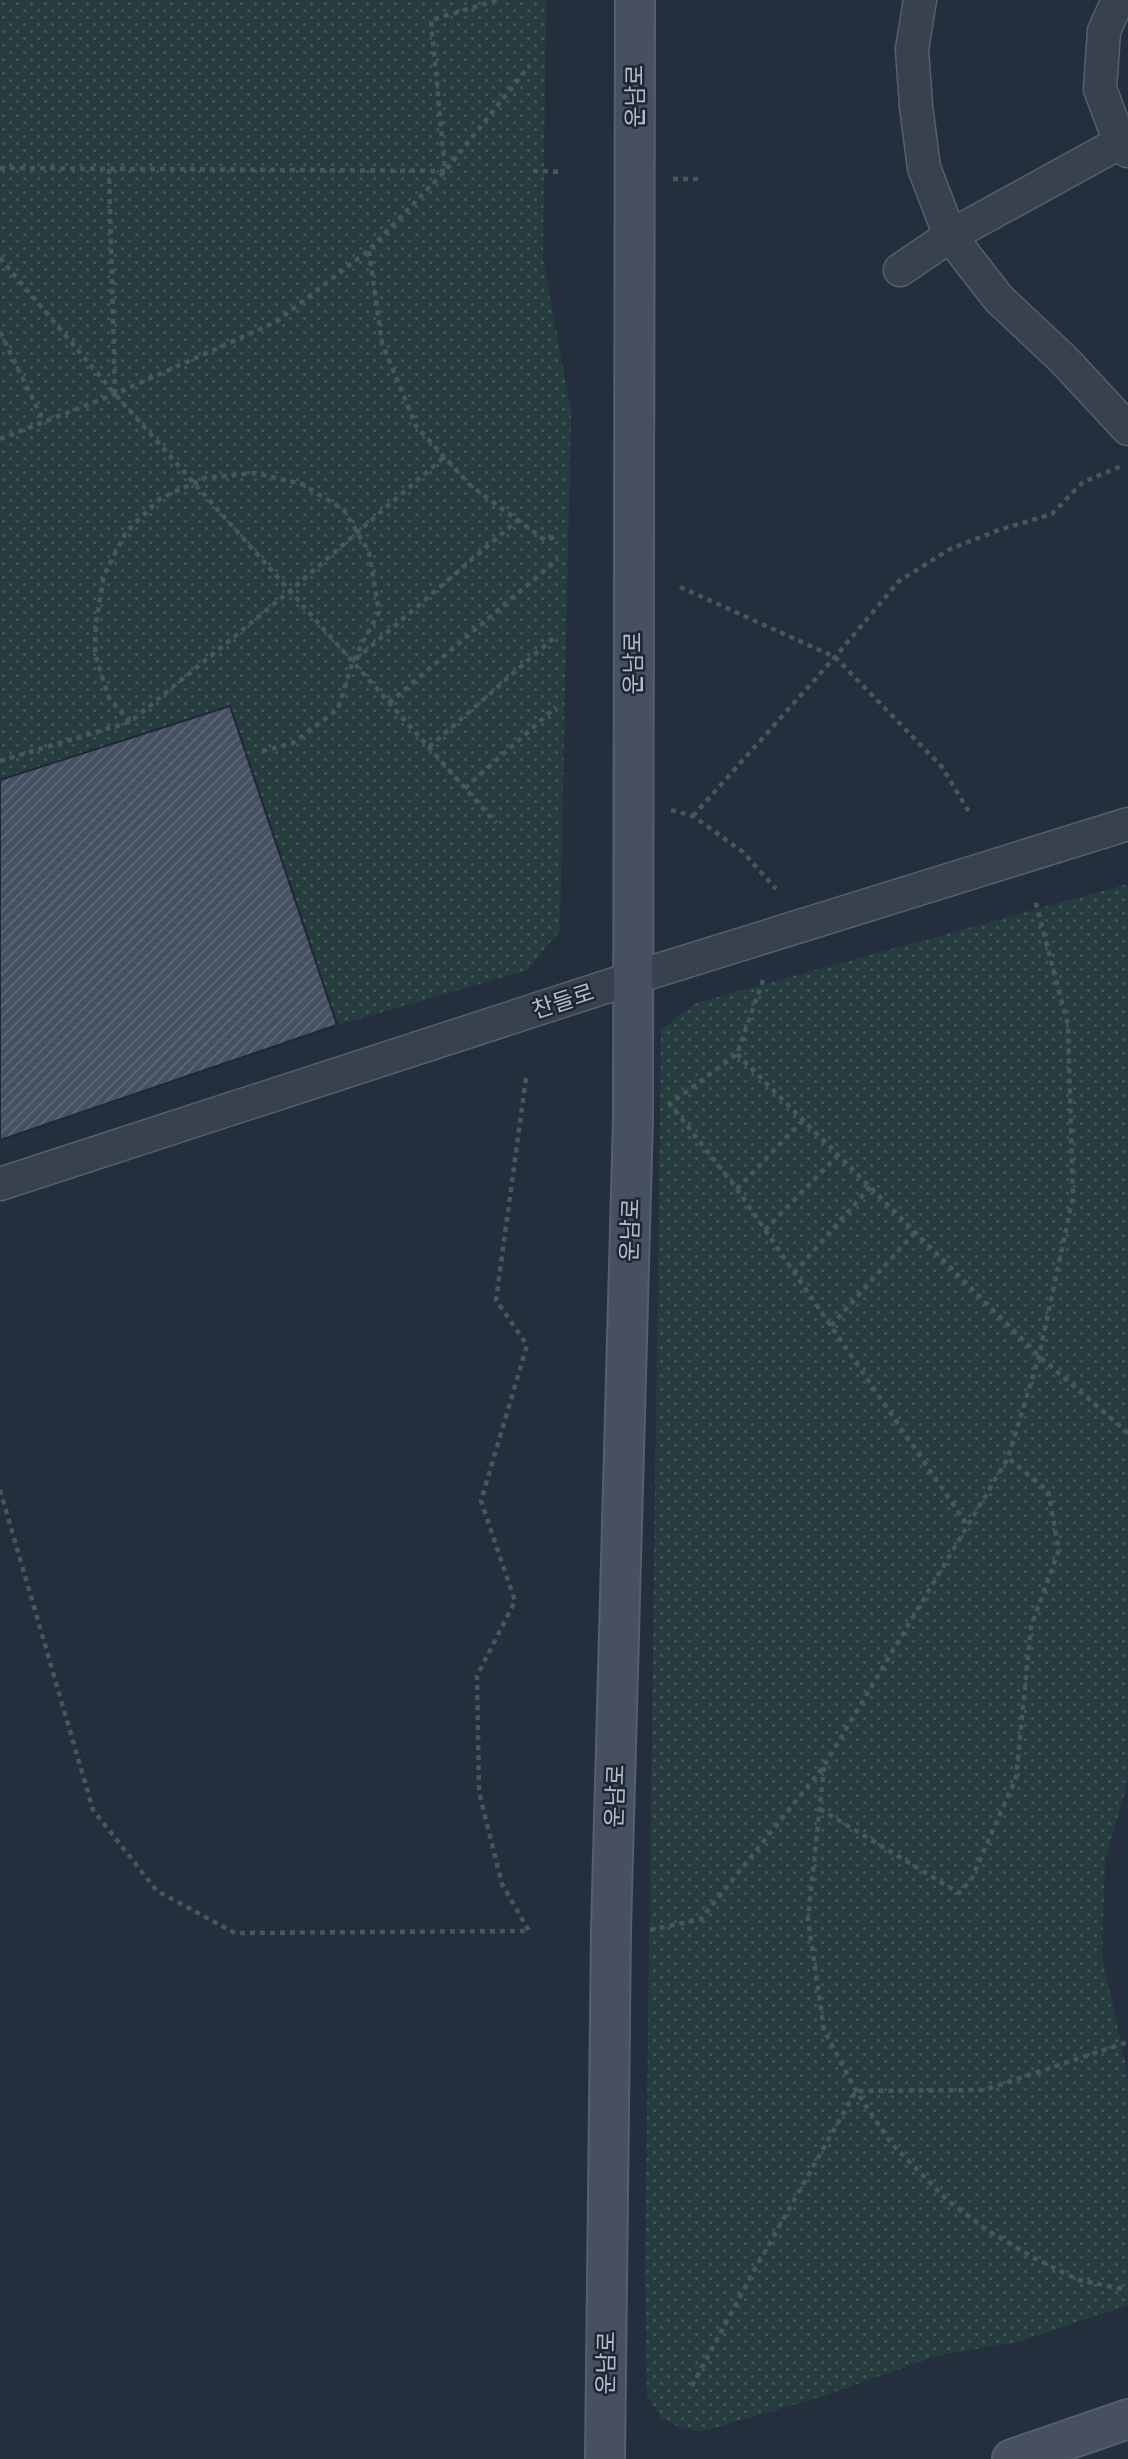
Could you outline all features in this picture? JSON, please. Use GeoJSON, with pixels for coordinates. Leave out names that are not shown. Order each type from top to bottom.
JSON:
{"type":"FeatureCollection","features":[{"type":"Feature","properties":{"kind":"street","name":"운남로"},"geometry":{"type":"LineString","coordinates":[[605,2459],[611,1930],[634,1118],[635,0]]}},
{"type":"Feature","properties":{"kind":"street"},"geometry":{"type":"LineString","coordinates":[[920,0],[912,49],[923,168],[950,236],[999,299],[1064,360],[1128,429]]}},
{"type":"Feature","properties":{"kind":"street"},"geometry":{"type":"LineString","coordinates":[[900,270],[950,236],[1125,144],[1100,89],[1104,31],[1118,0]]}},
{"type":"Feature","properties":{"kind":"street","name":"찬들로"},"geometry":{"type":"LineString","coordinates":[[0,1184],[634,978],[1128,824]]}},
{"type":"Feature","properties":{"kind":"street"},"geometry":{"type":"LineString","coordinates":[[1012,2459],[1128,2419]]}},
{"type":"Feature","properties":{"kind":"path"},"geometry":{"type":"LineString","coordinates":[[445,171],[431,20],[498,0]]}},
{"type":"Feature","properties":{"kind":"path"},"geometry":{"type":"LineString","coordinates":[[0,439],[115,394],[276,322],[369,250],[445,171],[530,65]]}},
{"type":"Feature","properties":{"kind":"path"},"geometry":{"type":"LineString","coordinates":[[0,168],[445,171]]}},
{"type":"Feature","properties":{"kind":"path"},"geometry":{"type":"LineString","coordinates":[[109,169],[115,394]]}},
{"type":"Feature","properties":{"kind":"path"},"geometry":{"type":"LineString","coordinates":[[533,171],[563,172]]}},
{"type":"Feature","properties":{"kind":"path"},"geometry":{"type":"LineString","coordinates":[[672,179],[702,179]]}},
{"type":"Feature","properties":{"kind":"path"},"geometry":{"type":"LineString","coordinates":[[369,250],[382,343],[416,426],[471,486],[545,540],[558,536]]}},
{"type":"Feature","properties":{"kind":"path"},"geometry":{"type":"LineString","coordinates":[[0,258],[115,394],[496,823]]}},
{"type":"Feature","properties":{"kind":"path"},"geometry":{"type":"LineString","coordinates":[[0,332],[44,422]]}},
{"type":"Feature","properties":{"kind":"path"},"geometry":{"type":"LineString","coordinates":[[0,761],[130,722],[290,591],[444,457]]}},
{"type":"Feature","properties":{"kind":"path"},"geometry":{"type":"LineString","coordinates":[[693,816],[899,581],[950,549],[1052,514],[1083,482],[1128,463]]}},
{"type":"Feature","properties":{"kind":"path"},"geometry":{"type":"LineString","coordinates":[[130,722],[109,698],[95,655],[96,623],[104,575],[126,532],[161,498],[205,478],[254,473],[302,484],[344,510],[369,552],[379,612],[353,662],[338,709],[293,743],[259,751]]}},
{"type":"Feature","properties":{"kind":"path"},"geometry":{"type":"LineString","coordinates":[[353,662],[518,520]]}},
{"type":"Feature","properties":{"kind":"path"},"geometry":{"type":"LineString","coordinates":[[389,702],[558,558]]}},
{"type":"Feature","properties":{"kind":"path"},"geometry":{"type":"LineString","coordinates":[[680,587],[835,657],[942,767],[970,812]]}},
{"type":"Feature","properties":{"kind":"path"},"geometry":{"type":"LineString","coordinates":[[429,747],[557,635]]}},
{"type":"Feature","properties":{"kind":"path"},"geometry":{"type":"LineString","coordinates":[[465,788],[556,707]]}},
{"type":"Feature","properties":{"kind":"path"},"geometry":{"type":"LineString","coordinates":[[664,807],[693,816],[743,852],[776,889]]}},
{"type":"Feature","properties":{"kind":"path"},"geometry":{"type":"LineString","coordinates":[[650,1930],[701,1919],[824,1766],[1008,1458],[1039,1356],[1073,1197],[1068,1025],[1035,900]]}},
{"type":"Feature","properties":{"kind":"path"},"geometry":{"type":"LineString","coordinates":[[763,980],[737,1054],[670,1104],[737,1189],[968,1526]]}},
{"type":"Feature","properties":{"kind":"path"},"geometry":{"type":"LineString","coordinates":[[737,1054],[1039,1356],[1128,1433]]}},
{"type":"Feature","properties":{"kind":"path"},"geometry":{"type":"LineString","coordinates":[[0,1490],[93,1810],[157,1891],[235,1933],[529,1931],[502,1884],[479,1792],[477,1676],[515,1601],[481,1501],[527,1345],[496,1300],[526,1077]]}},
{"type":"Feature","properties":{"kind":"path"},"geometry":{"type":"LineString","coordinates":[[737,1189],[803,1120]]}},
{"type":"Feature","properties":{"kind":"path"},"geometry":{"type":"LineString","coordinates":[[765,1230],[838,1155]]}},
{"type":"Feature","properties":{"kind":"path"},"geometry":{"type":"LineString","coordinates":[[794,1273],[870,1187]]}},
{"type":"Feature","properties":{"kind":"path"},"geometry":{"type":"LineString","coordinates":[[831,1326],[915,1232]]}},
{"type":"Feature","properties":{"kind":"path"},"geometry":{"type":"LineString","coordinates":[[820,1809],[959,1893],[971,1880],[1016,1778],[1031,1626],[1059,1550],[1048,1491],[1008,1458]]}},
{"type":"Feature","properties":{"kind":"path"},"geometry":{"type":"LineString","coordinates":[[824,1766],[808,1919],[824,2030],[856,2091],[891,2143],[947,2200],[987,2230],[1034,2258],[1079,2280],[1127,2290]]}},
{"type":"Feature","properties":{"kind":"path"},"geometry":{"type":"LineString","coordinates":[[856,2091],[984,2090],[1128,2042]]}},
{"type":"Feature","properties":{"kind":"path"},"geometry":{"type":"LineString","coordinates":[[692,2386],[856,2091]]}},
{"type":"Feature","properties":{"kind":"green space"},"geometry":{"type":"Polygon","coordinates":[[[0,0],[546,0],[543,259],[571,411],[560,930],[528,970],[337,1025],[230,706],[0,780],[0,0]]]}},
{"type":"Feature","properties":{"kind":"green space"},"geometry":{"type":"Polygon","coordinates":[[[1128,884],[1128,1781],[1105,1861],[1102,1956],[1128,2075],[1128,2305],[1019,2342],[939,2355],[820,2397],[701,2432],[679,2427],[661,2418],[647,2395],[645,2268],[661,1030],[696,1003],[1128,884]]]}},
{"type":"Feature","properties":{"kind":"building"},"geometry":{"type":"Polygon","coordinates":[[[230,706],[337,1025],[0,1140],[0,780],[230,706]]]}}]}
